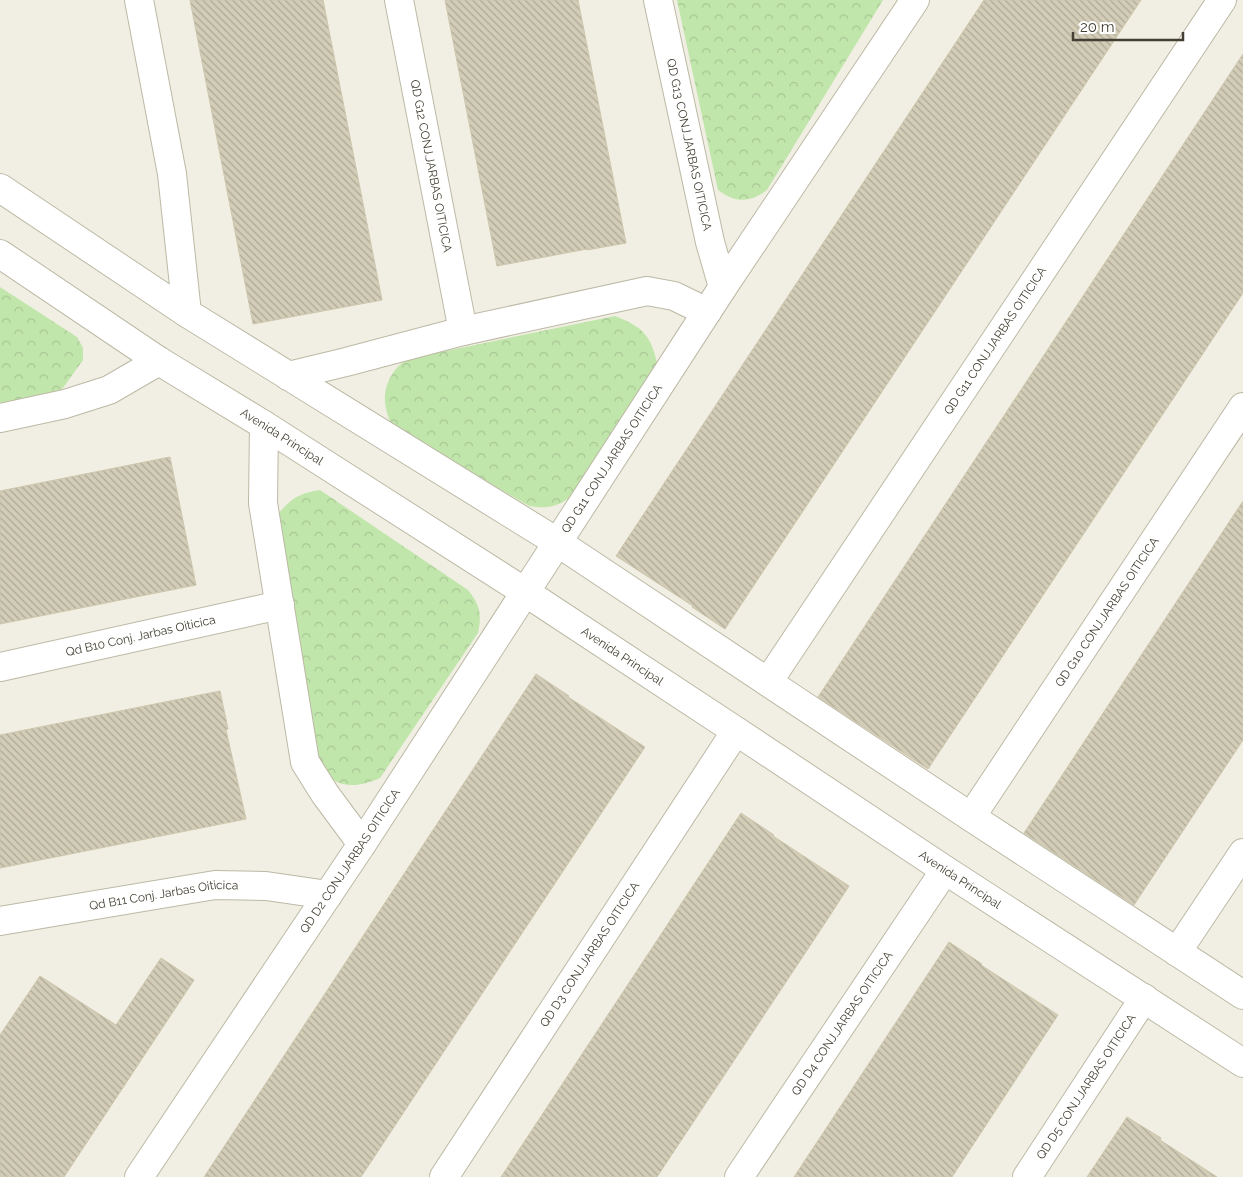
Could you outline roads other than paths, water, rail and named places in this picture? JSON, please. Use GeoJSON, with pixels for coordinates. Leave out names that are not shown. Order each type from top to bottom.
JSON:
{"type":"FeatureCollection","features":[{"type":"Feature","properties":{"kind":"street"},"geometry":{"type":"LineString","coordinates":[[139,0],[172,174],[187,313]]}},
{"type":"Feature","properties":{"kind":"street","name":"QD G12 CONJ.JARBAS OITICICA"},"geometry":{"type":"LineString","coordinates":[[399,0],[463,331]]}},
{"type":"Feature","properties":{"kind":"street","name":"QD G13 CONJ.JARBAS OITICICA"},"geometry":{"type":"LineString","coordinates":[[658,0],[710,242],[723,287]]}},
{"type":"Feature","properties":{"kind":"street","name":"QD G11 CONJ.JARBAS OITICICA"},"geometry":{"type":"LineString","coordinates":[[557,542],[723,287],[915,0]]}},
{"type":"Feature","properties":{"kind":"street","name":"QD G11 CONJ.JARBAS OITICICA"},"geometry":{"type":"LineString","coordinates":[[768,682],[1222,0]]}},
{"type":"Feature","properties":{"kind":"street"},"geometry":{"type":"LineString","coordinates":[[0,188],[187,313],[557,542],[1243,995]]}},
{"type":"Feature","properties":{"kind":"street","name":"Avenida Principal"},"geometry":{"type":"LineString","coordinates":[[0,254],[159,360],[524,592],[945,870],[1243,1063]]}},
{"type":"Feature","properties":{"kind":"street"},"geometry":{"type":"LineString","coordinates":[[288,376],[463,331],[647,291],[674,296],[707,312]]}},
{"type":"Feature","properties":{"kind":"street"},"geometry":{"type":"LineString","coordinates":[[0,418],[65,404],[109,390],[159,360]]}},
{"type":"Feature","properties":{"kind":"street","name":"QD G10 CONJ.JARBAS OITICICA"},"geometry":{"type":"LineString","coordinates":[[971,817],[1243,407]]}},
{"type":"Feature","properties":{"kind":"street"},"geometry":{"type":"LineString","coordinates":[[264,425],[263,503],[306,762],[325,794],[362,844]]}},
{"type":"Feature","properties":{"kind":"street","name":"QD D2 CONJ.JARBAS OITICICA"},"geometry":{"type":"LineString","coordinates":[[139,1177],[362,844],[557,542]]}},
{"type":"Feature","properties":{"kind":"street","name":"Qd B10 Conj. Jarbas Oiticica"},"geometry":{"type":"LineString","coordinates":[[0,667],[280,605]]}},
{"type":"Feature","properties":{"kind":"street","name":"QD D3 CONJ.JARBAS OITICICA"},"geometry":{"type":"LineString","coordinates":[[444,1177],[736,731]]}},
{"type":"Feature","properties":{"kind":"street"},"geometry":{"type":"LineString","coordinates":[[1178,952],[1243,853]]}},
{"type":"Feature","properties":{"kind":"street","name":"QD D4 CONJ.JARBAS OITICICA"},"geometry":{"type":"LineString","coordinates":[[739,1177],[945,870]]}},
{"type":"Feature","properties":{"kind":"street","name":"Qd B11 Conj. Jarbas Oiticica"},"geometry":{"type":"LineString","coordinates":[[0,921],[216,885],[266,886],[328,895]]}},
{"type":"Feature","properties":{"kind":"street","name":"QD D5 CONJ.JARBAS OITICICA"},"geometry":{"type":"LineString","coordinates":[[1027,1177],[1144,998]]}}]}
